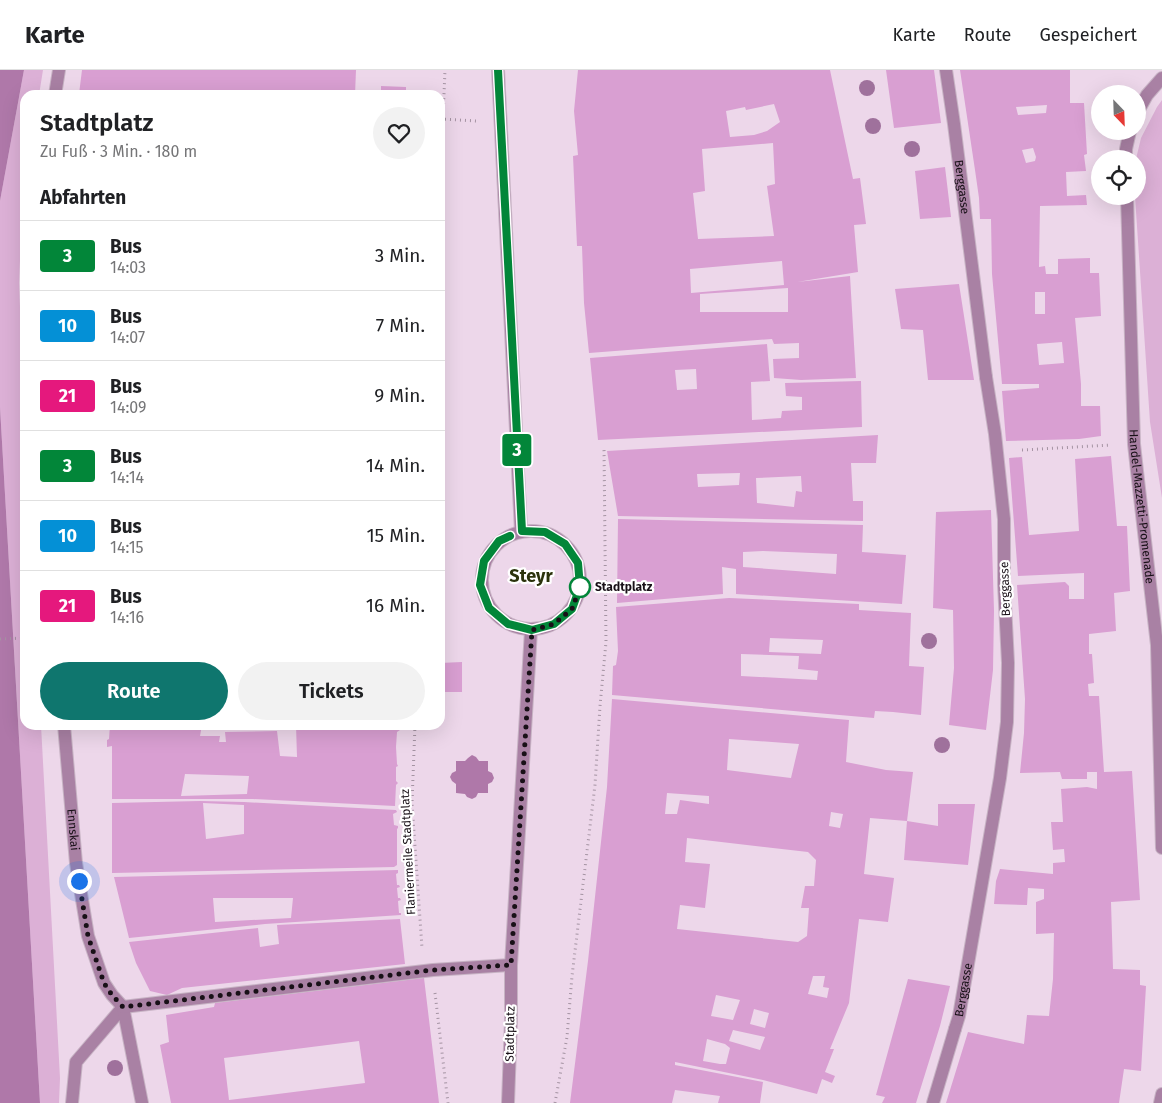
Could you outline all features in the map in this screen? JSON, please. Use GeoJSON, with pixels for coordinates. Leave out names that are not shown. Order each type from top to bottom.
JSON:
{"type":"FeatureCollection","features":[{"type":"Feature","properties":{"kind":"street"},"geometry":{"type":"LineString","coordinates":[[57,90],[59,70]]}},
{"type":"Feature","properties":{"kind":"street"},"geometry":{"type":"LineString","coordinates":[[498,70],[522,531]]}},
{"type":"Feature","properties":{"kind":"street","name":"Berggasse"},"geometry":{"type":"LineString","coordinates":[[933,1103],[959,1016],[998,787],[1007,722],[1008,663],[1004,584],[1004,519],[946,70]]}},
{"type":"Feature","properties":{"kind":"street"},"geometry":{"type":"LineString","coordinates":[[1146,95],[1162,78]]}},
{"type":"Feature","properties":{"kind":"street","name":"Handel-Mazzetti-Promenade"},"geometry":{"type":"LineString","coordinates":[[1127,205],[1134,444],[1157,645],[1162,848]]}},
{"type":"Feature","properties":{"kind":"street"},"geometry":{"type":"LineString","coordinates":[[522,531],[545,532],[565,544],[578,563],[580,587],[572,609],[554,624],[532,630],[508,624],[489,608],[480,585],[484,561],[499,541],[522,531]]}},
{"type":"Feature","properties":{"kind":"street","name":"Stadtplatz"},"geometry":{"type":"LineString","coordinates":[[508,1103],[511,965],[532,630]]}},
{"type":"Feature","properties":{"kind":"street","name":"Ennskai"},"geometry":{"type":"LineString","coordinates":[[64,730],[76,863],[88,936],[104,983],[123,1007],[142,1103]]}},
{"type":"Feature","properties":{"kind":"street"},"geometry":{"type":"LineString","coordinates":[[72,1103],[76,1062],[123,1007],[428,971],[511,965]]}},
{"type":"Feature","properties":{"kind":"street"},"geometry":{"type":"LineString","coordinates":[[1160,1103],[1162,1094]]}},
{"type":"Feature","properties":{"kind":"path"},"geometry":{"type":"LineString","coordinates":[[444,90],[445,70]]}},
{"type":"Feature","properties":{"kind":"path"},"geometry":{"type":"LineString","coordinates":[[445,119],[500,123]]}},
{"type":"Feature","properties":{"kind":"path"},"geometry":{"type":"LineString","coordinates":[[996,451],[1110,445]]}},
{"type":"Feature","properties":{"kind":"path"},"geometry":{"type":"LineString","coordinates":[[555,1103],[567,1037],[572,976],[595,785],[606,642],[604,448]]}},
{"type":"Feature","properties":{"kind":"path"},"geometry":{"type":"LineString","coordinates":[[0,639],[20,638]]}},
{"type":"Feature","properties":{"kind":"path","name":"Flaniermeile Stadtplatz"},"geometry":{"type":"LineString","coordinates":[[415,730],[412,803],[428,971],[448,1103]]}},
{"type":"Feature","properties":{"kind":"shaded area"},"geometry":{"type":"Polygon","coordinates":[[[0,70],[24,70],[20,90],[0,201],[0,70]]]}},
{"type":"Feature","properties":{"kind":"shaded area"},"geometry":{"type":"Polygon","coordinates":[[[24,70],[43,70],[40,90],[20,90],[24,70]]]}},
{"type":"Feature","properties":{"kind":"shaded area"},"geometry":{"type":"Polygon","coordinates":[[[20,92],[20,730],[41,730],[60,1078],[59,1103],[40,1103],[0,407],[0,201],[20,92]]]}},
{"type":"Feature","properties":{"kind":"shaded area"},"geometry":{"type":"Polygon","coordinates":[[[1162,100],[1162,498],[1150,422],[1136,205],[1146,205],[1146,150],[1138,150],[1141,140],[1146,140],[1146,128],[1162,100]]]}},
{"type":"Feature","properties":{"kind":"shaded area"},"geometry":{"type":"Polygon","coordinates":[[[0,407],[40,1103],[0,1103],[0,407]]]}},
{"type":"Feature","properties":{"kind":"shaded area"},"geometry":{"type":"Polygon","coordinates":[[[472,755],[479,761],[488,761],[488,771],[492,773],[494,778],[488,784],[488,793],[478,793],[472,799],[465,794],[456,793],[456,784],[450,777],[456,771],[456,761],[465,761],[472,755]]]}},
{"type":"Feature","properties":{"kind":"building"},"geometry":{"type":"Polygon","coordinates":[[[82,70],[356,70],[355,90],[80,90],[82,70]]]}},
{"type":"Feature","properties":{"kind":"building"},"geometry":{"type":"Polygon","coordinates":[[[578,70],[830,70],[853,179],[860,178],[866,224],[854,225],[858,272],[797,282],[850,276],[856,378],[801,380],[774,378],[773,359],[799,358],[799,343],[774,344],[772,339],[589,353],[584,303],[582,246],[577,246],[573,156],[578,155],[574,111],[578,70]],[[774,104],[746,110],[745,107],[726,111],[730,137],[754,135],[767,131],[780,122],[774,104]],[[773,143],[702,149],[705,191],[693,193],[698,239],[774,236],[767,186],[775,184],[773,143]],[[782,261],[690,269],[691,293],[784,285],[782,261]],[[788,288],[700,294],[700,312],[788,312],[788,288]]]}},
{"type":"Feature","properties":{"kind":"building"},"geometry":{"type":"Polygon","coordinates":[[[886,70],[934,70],[941,123],[894,128],[886,70]]]}},
{"type":"Feature","properties":{"kind":"building"},"geometry":{"type":"Polygon","coordinates":[[[960,70],[1070,70],[1070,103],[1084,103],[1087,154],[1084,155],[1086,171],[1066,172],[1067,196],[1086,195],[1087,205],[1040,206],[1039,267],[1045,266],[1046,274],[1058,274],[1058,259],[1090,258],[1090,273],[1099,273],[1101,316],[1075,318],[1081,406],[1100,406],[1101,436],[1079,439],[1006,441],[1002,391],[1039,388],[1039,384],[1002,384],[992,274],[991,219],[980,219],[979,198],[960,70]],[[1047,105],[1016,107],[1018,115],[1046,113],[1047,105]],[[1033,148],[1022,150],[1026,163],[1035,161],[1036,157],[1033,148]],[[1035,292],[1035,314],[1045,314],[1045,292],[1035,292]],[[1062,342],[1037,344],[1039,365],[1064,363],[1062,342]]]}},
{"type":"Feature","properties":{"kind":"building"},"geometry":{"type":"Polygon","coordinates":[[[381,86],[406,87],[406,90],[381,90],[381,86]]]}},
{"type":"Feature","properties":{"kind":"building"},"geometry":{"type":"Polygon","coordinates":[[[945,167],[951,217],[920,219],[915,171],[945,167]]]}},
{"type":"Feature","properties":{"kind":"building"},"geometry":{"type":"Polygon","coordinates":[[[959,284],[974,380],[928,380],[923,330],[901,329],[895,289],[959,284]]]}},
{"type":"Feature","properties":{"kind":"building"},"geometry":{"type":"Polygon","coordinates":[[[767,344],[770,381],[751,382],[752,420],[781,418],[782,411],[802,410],[802,397],[786,396],[785,383],[861,381],[862,427],[598,440],[590,358],[767,344]],[[696,369],[675,370],[677,390],[697,389],[696,369]]]}},
{"type":"Feature","properties":{"kind":"building"},"geometry":{"type":"Polygon","coordinates":[[[878,435],[876,463],[851,463],[853,501],[863,501],[863,521],[618,516],[607,451],[878,435]],[[740,473],[697,474],[698,487],[739,485],[740,473]],[[801,476],[756,478],[757,503],[794,507],[796,491],[802,492],[801,476]]]}},
{"type":"Feature","properties":{"kind":"building"},"geometry":{"type":"Polygon","coordinates":[[[1111,456],[1117,526],[1127,526],[1130,591],[1114,593],[1116,631],[1089,634],[1089,654],[1092,654],[1094,683],[1088,684],[1089,696],[1099,696],[1104,772],[1132,771],[1140,900],[1111,902],[1113,969],[1140,970],[1140,985],[1146,986],[1141,1071],[1124,1069],[1119,1103],[946,1103],[968,1032],[1024,1044],[1027,1015],[1049,1016],[1053,979],[1054,933],[1036,934],[1036,902],[1044,899],[1044,889],[1028,888],[1027,905],[994,904],[996,881],[1000,869],[1053,874],[1053,863],[1065,862],[1064,849],[1053,850],[1051,822],[1063,822],[1061,789],[1087,787],[1097,789],[1097,772],[1087,772],[1087,779],[1062,779],[1060,772],[1020,773],[1025,699],[1017,585],[1065,582],[1069,586],[1069,599],[1084,599],[1084,573],[1018,576],[1009,458],[1022,457],[1029,535],[1079,531],[1075,459],[1111,456]]]}},
{"type":"Feature","properties":{"kind":"building"},"geometry":{"type":"Polygon","coordinates":[[[991,510],[994,611],[993,670],[986,730],[949,725],[954,668],[953,610],[933,608],[936,512],[991,510]]]}},
{"type":"Feature","properties":{"kind":"building"},"geometry":{"type":"Polygon","coordinates":[[[618,519],[863,525],[862,552],[906,555],[902,604],[736,594],[736,569],[722,567],[723,594],[617,603],[618,519]],[[743,552],[743,567],[836,574],[837,554],[743,552]]]}},
{"type":"Feature","properties":{"kind":"building"},"geometry":{"type":"Polygon","coordinates":[[[729,598],[859,604],[859,610],[911,613],[909,666],[924,667],[921,715],[875,711],[874,718],[612,695],[613,666],[616,665],[618,651],[616,607],[729,598]],[[770,638],[769,652],[821,654],[823,640],[770,638]],[[741,654],[741,676],[817,680],[818,671],[798,669],[799,656],[741,654]]]}},
{"type":"Feature","properties":{"kind":"building"},"geometry":{"type":"Polygon","coordinates":[[[462,662],[462,692],[445,692],[445,663],[462,662]]]}},
{"type":"Feature","properties":{"kind":"building"},"geometry":{"type":"Polygon","coordinates":[[[612,699],[849,720],[846,762],[886,770],[913,772],[907,821],[870,818],[864,874],[894,878],[888,922],[859,919],[849,1003],[830,1049],[834,1049],[825,1072],[835,1076],[832,1083],[822,1079],[817,1094],[763,1080],[675,1062],[675,1065],[763,1082],[760,1103],[718,1103],[720,1096],[675,1090],[672,1103],[570,1103],[607,787],[612,699]],[[729,739],[727,770],[791,778],[799,744],[729,739]],[[667,793],[665,814],[677,814],[680,800],[709,804],[709,796],[667,793]],[[831,812],[829,826],[840,828],[843,814],[831,812]],[[687,838],[685,862],[710,864],[705,908],[680,905],[677,929],[798,942],[807,936],[809,908],[801,908],[805,886],[814,886],[816,860],[808,852],[687,838]],[[813,976],[808,994],[827,998],[829,988],[823,987],[825,976],[813,976]],[[716,995],[711,1016],[733,1020],[740,1000],[716,995]],[[754,1009],[750,1024],[765,1028],[769,1013],[754,1009]],[[733,1030],[729,1041],[760,1050],[765,1037],[733,1030]],[[707,1039],[703,1061],[726,1064],[730,1048],[725,1044],[707,1039]]]}},
{"type":"Feature","properties":{"kind":"building"},"geometry":{"type":"Polygon","coordinates":[[[110,730],[201,730],[200,736],[220,736],[219,742],[226,742],[225,732],[277,731],[280,756],[297,757],[296,730],[400,730],[397,732],[396,747],[398,766],[396,767],[396,781],[398,783],[396,785],[395,806],[253,799],[112,799],[112,746],[107,747],[107,740],[109,739],[110,730]],[[185,774],[181,796],[247,794],[249,776],[185,774]]]}},
{"type":"Feature","properties":{"kind":"building"},"geometry":{"type":"Polygon","coordinates":[[[244,802],[396,810],[397,812],[393,814],[394,825],[398,826],[397,865],[394,867],[112,873],[112,803],[244,802]],[[203,803],[206,839],[244,834],[244,805],[203,803]]]}},
{"type":"Feature","properties":{"kind":"building"},"geometry":{"type":"Polygon","coordinates":[[[938,804],[975,804],[968,865],[904,860],[907,821],[938,826],[938,804]]]}},
{"type":"Feature","properties":{"kind":"building"},"geometry":{"type":"Polygon","coordinates":[[[398,870],[396,874],[397,885],[400,887],[397,888],[398,898],[401,900],[398,901],[399,913],[401,915],[265,924],[129,938],[114,877],[398,870]],[[213,898],[215,922],[291,918],[293,898],[213,898]]]}},
{"type":"Feature","properties":{"kind":"building"},"geometry":{"type":"Polygon","coordinates":[[[400,919],[405,964],[182,988],[167,995],[150,991],[136,963],[129,942],[258,928],[260,947],[279,944],[277,925],[400,919]]]}},
{"type":"Feature","properties":{"kind":"building"},"geometry":{"type":"Polygon","coordinates":[[[424,978],[439,1103],[171,1103],[160,1045],[169,1042],[166,1015],[214,1007],[215,1003],[424,978]],[[359,1041],[224,1058],[229,1100],[365,1083],[359,1041]]]}},
{"type":"Feature","properties":{"kind":"building"},"geometry":{"type":"Polygon","coordinates":[[[908,979],[950,986],[940,1026],[916,1103],[882,1103],[885,1097],[876,1095],[908,979]]]}},
{"type":"Feature","properties":{"kind":"bus line","name":"3"},"geometry":{"type":"LineString","coordinates":[[498,70],[522,531],[545,532],[565,544],[578,563],[580,587],[572,609],[554,624],[532,630],[508,624],[489,608],[480,585],[484,561],[499,541],[510,536]]}},
{"type":"Feature","properties":{"kind":"place","name":"Stadtplatz"},"geometry":{"type":"Point","coordinates":[580,587]}},
{"type":"Feature","properties":{"kind":"district","name":"Steyr"},"geometry":{"type":"Point","coordinates":[531,576]}},
{"type":"Feature","properties":{"kind":"route"},"geometry":{"type":"LineString","coordinates":[[79,881],[88,936],[104,983],[123,1007],[433,970],[511,965],[532,630],[554,624],[572,609],[580,587]]}}]}
